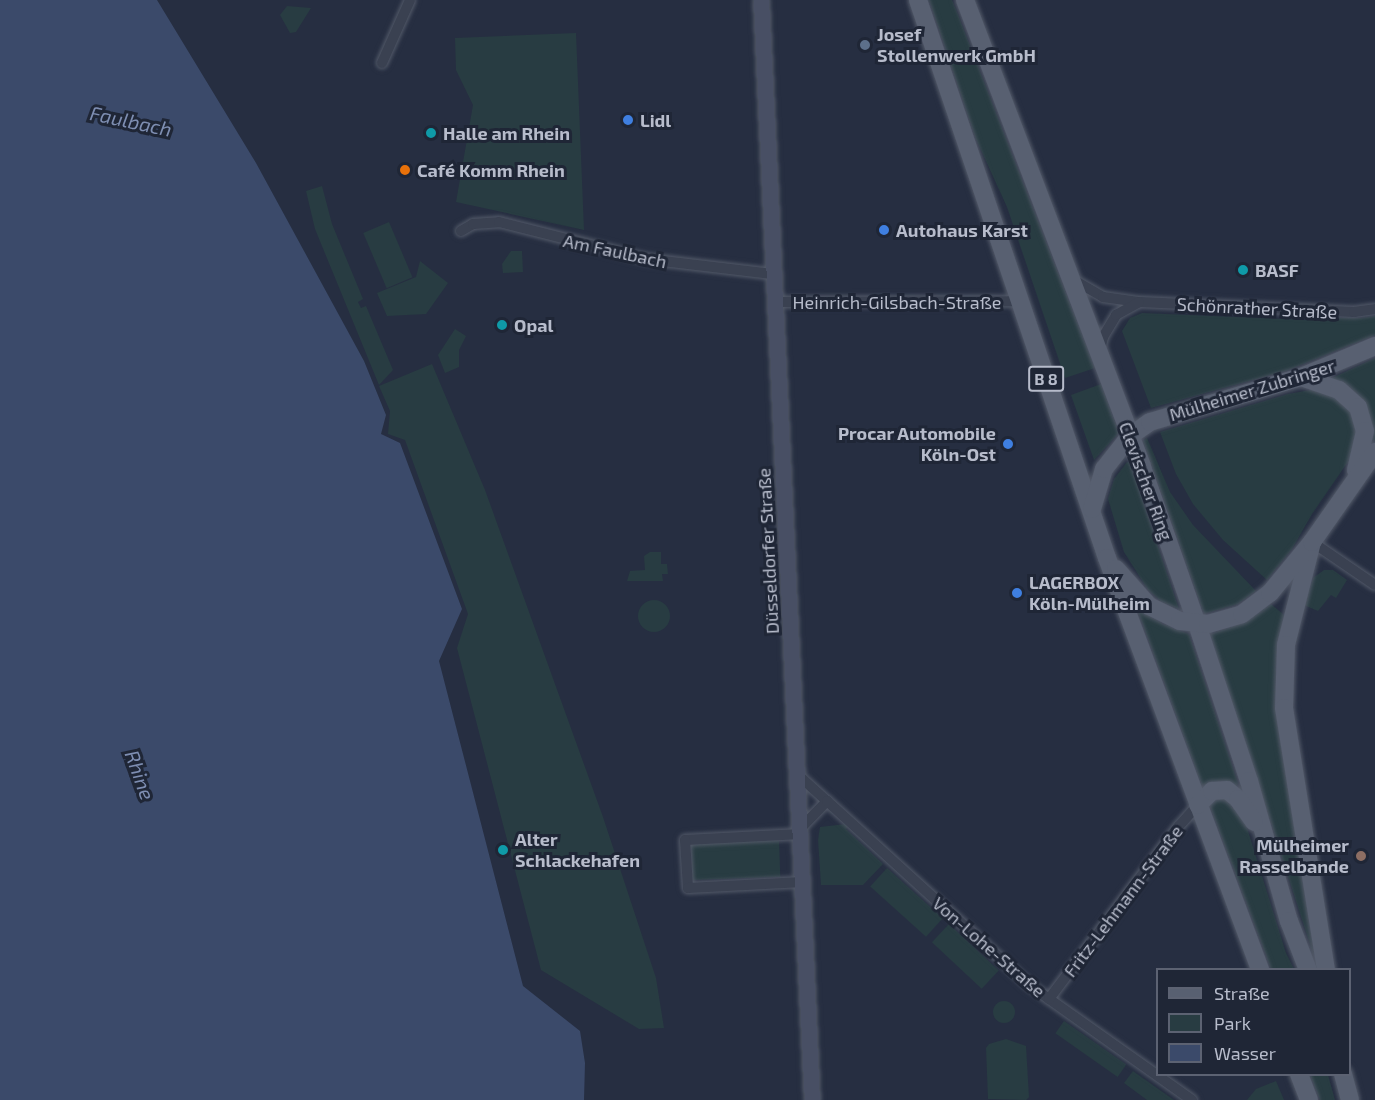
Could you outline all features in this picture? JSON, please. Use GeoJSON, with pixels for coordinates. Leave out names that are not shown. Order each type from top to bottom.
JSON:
{"type":"FeatureCollection","features":[{"type":"Feature","properties":{"kind":"main road","name":"B 8"},"geometry":{"type":"LineString","coordinates":[[918,0],[1107,558],[1260,968]]}},
{"type":"Feature","properties":{"kind":"main road","name":"Clevischer Ring"},"geometry":{"type":"LineString","coordinates":[[965,0],[1100,351],[1197,624],[1249,781],[1263,836],[1308,968]]}},
{"type":"Feature","properties":{"kind":"main road","name":"Mülheimer Zubringer"},"geometry":{"type":"LineString","coordinates":[[1091,511],[1104,469],[1130,436],[1150,422],[1301,377],[1375,346]]}},
{"type":"Feature","properties":{"kind":"main road"},"geometry":{"type":"LineString","coordinates":[[1301,377],[1340,390],[1358,407],[1365,431],[1353,480]]}},
{"type":"Feature","properties":{"kind":"main road"},"geometry":{"type":"LineString","coordinates":[[1107,558],[1149,606],[1172,618],[1197,624],[1231,619],[1259,603],[1312,542],[1353,480],[1375,452]]}},
{"type":"Feature","properties":{"kind":"main road"},"geometry":{"type":"LineString","coordinates":[[1312,542],[1286,645],[1284,699],[1326,968]]}},
{"type":"Feature","properties":{"kind":"main road"},"geometry":{"type":"LineString","coordinates":[[1198,805],[1212,791],[1227,790],[1239,799],[1263,836]]}},
{"type":"Feature","properties":{"kind":"main road"},"geometry":{"type":"LineString","coordinates":[[1300,1076],[1309,1100]]}},
{"type":"Feature","properties":{"kind":"main road"},"geometry":{"type":"LineString","coordinates":[[1344,1076],[1350,1100]]}},
{"type":"Feature","properties":{"kind":"street"},"geometry":{"type":"LineString","coordinates":[[381,63],[410,0]]}},
{"type":"Feature","properties":{"kind":"street","name":"Düsseldorfer Straße"},"geometry":{"type":"LineString","coordinates":[[761,0],[812,1100]]}},
{"type":"Feature","properties":{"kind":"street","name":"Am Faulbach"},"geometry":{"type":"LineString","coordinates":[[461,231],[473,224],[499,222],[646,259],[772,274]]}},
{"type":"Feature","properties":{"kind":"street","name":"Schönrather Straße"},"geometry":{"type":"LineString","coordinates":[[1072,279],[1097,295],[1140,302],[1354,312],[1375,309]]}},
{"type":"Feature","properties":{"kind":"street","name":"Heinrich-Gilsbach-Straße"},"geometry":{"type":"LineString","coordinates":[[775,302],[1019,302]]}},
{"type":"Feature","properties":{"kind":"street"},"geometry":{"type":"LineString","coordinates":[[1100,351],[1103,337],[1116,315],[1140,302]]}},
{"type":"Feature","properties":{"kind":"street"},"geometry":{"type":"LineString","coordinates":[[1312,542],[1375,585]]}},
{"type":"Feature","properties":{"kind":"street","name":"Von-Lohe-Straße"},"geometry":{"type":"LineString","coordinates":[[798,775],[1028,984],[1156,1075]]}},
{"type":"Feature","properties":{"kind":"street"},"geometry":{"type":"LineString","coordinates":[[803,882],[688,888],[686,840],[800,832],[827,801]]}},
{"type":"Feature","properties":{"kind":"street","name":"Fritz-Lehmann-Straße"},"geometry":{"type":"LineString","coordinates":[[1049,999],[1179,826],[1198,805]]}},
{"type":"Feature","properties":{"kind":"street","name":"Von-Lohe-Straße"},"geometry":{"type":"LineString","coordinates":[[1158,1076],[1192,1100]]}},
{"type":"Feature","properties":{"kind":"green space"},"geometry":{"type":"Polygon","coordinates":[[[929,0],[952,0],[1095,368],[1065,378],[1007,207],[975,137],[929,0]]]}},
{"type":"Feature","properties":{"kind":"green space"},"geometry":{"type":"Polygon","coordinates":[[[287,6],[311,8],[296,32],[290,33],[280,15],[287,6]]]}},
{"type":"Feature","properties":{"kind":"green space"},"geometry":{"type":"Polygon","coordinates":[[[576,33],[584,230],[456,202],[473,105],[456,70],[455,38],[576,33]]]}},
{"type":"Feature","properties":{"kind":"green space"},"geometry":{"type":"Polygon","coordinates":[[[322,186],[332,224],[363,299],[358,302],[361,308],[366,306],[393,370],[379,385],[315,229],[306,191],[322,186]]]}},
{"type":"Feature","properties":{"kind":"green space"},"geometry":{"type":"Polygon","coordinates":[[[389,222],[412,277],[387,288],[363,233],[389,222]]]}},
{"type":"Feature","properties":{"kind":"green space"},"geometry":{"type":"Polygon","coordinates":[[[511,251],[522,251],[523,272],[503,273],[502,264],[511,251]]]}},
{"type":"Feature","properties":{"kind":"green space"},"geometry":{"type":"Polygon","coordinates":[[[420,261],[448,283],[426,314],[387,316],[377,293],[416,277],[420,261]]]}},
{"type":"Feature","properties":{"kind":"green space"},"geometry":{"type":"Polygon","coordinates":[[[1142,313],[1307,320],[1307,317],[1375,316],[1375,335],[1286,371],[1151,408],[1122,331],[1130,318],[1142,313]]]}},
{"type":"Feature","properties":{"kind":"green space"},"geometry":{"type":"Polygon","coordinates":[[[455,329],[466,336],[459,350],[459,367],[445,373],[438,355],[455,329]]]}},
{"type":"Feature","properties":{"kind":"green space"},"geometry":{"type":"Polygon","coordinates":[[[1375,358],[1375,440],[1374,442],[1332,378],[1375,358]]]}},
{"type":"Feature","properties":{"kind":"green space"},"geometry":{"type":"Polygon","coordinates":[[[432,364],[485,490],[603,817],[656,978],[664,1028],[639,1029],[541,970],[457,648],[468,614],[405,440],[388,434],[390,411],[379,386],[432,364]]]}},
{"type":"Feature","properties":{"kind":"green space"},"geometry":{"type":"Polygon","coordinates":[[[1101,384],[1119,433],[1094,460],[1071,395],[1101,384]]]}},
{"type":"Feature","properties":{"kind":"green space"},"geometry":{"type":"Polygon","coordinates":[[[1324,390],[1339,396],[1358,423],[1352,456],[1312,514],[1292,549],[1267,580],[1223,540],[1193,504],[1176,474],[1160,432],[1288,394],[1324,390]]]}},
{"type":"Feature","properties":{"kind":"green space"},"geometry":{"type":"Polygon","coordinates":[[[1147,438],[1170,492],[1193,525],[1256,591],[1238,604],[1204,614],[1143,441],[1147,438]]]}},
{"type":"Feature","properties":{"kind":"green space"},"geometry":{"type":"Polygon","coordinates":[[[1127,462],[1130,463],[1179,609],[1162,602],[1148,590],[1124,552],[1108,499],[1114,479],[1127,462]]]}},
{"type":"Feature","properties":{"kind":"green space"},"geometry":{"type":"Polygon","coordinates":[[[650,552],[661,552],[661,564],[667,564],[668,574],[662,574],[663,581],[627,581],[630,571],[645,570],[644,556],[650,552]]]}},
{"type":"Feature","properties":{"kind":"green space"},"geometry":{"type":"Polygon","coordinates":[[[1324,570],[1333,570],[1347,580],[1336,598],[1331,595],[1318,611],[1304,605],[1313,578],[1324,570]]]}},
{"type":"Feature","properties":{"kind":"green space"},"geometry":{"type":"Polygon","coordinates":[[[654,600],[665,605],[670,616],[665,627],[654,632],[643,627],[638,616],[643,605],[654,600]]]}},
{"type":"Feature","properties":{"kind":"green space"},"geometry":{"type":"Polygon","coordinates":[[[1271,604],[1284,615],[1276,667],[1276,708],[1315,960],[1210,634],[1246,622],[1271,604]]]}},
{"type":"Feature","properties":{"kind":"green space"},"geometry":{"type":"Polygon","coordinates":[[[1137,609],[1163,624],[1189,634],[1238,783],[1236,786],[1221,781],[1203,789],[1137,609]]]}},
{"type":"Feature","properties":{"kind":"green space"},"geometry":{"type":"Polygon","coordinates":[[[1223,797],[1244,818],[1286,953],[1294,968],[1271,968],[1209,804],[1210,801],[1223,797]]]}},
{"type":"Feature","properties":{"kind":"green space"},"geometry":{"type":"Polygon","coordinates":[[[846,824],[848,827],[846,829],[883,864],[863,885],[821,885],[818,840],[820,827],[846,824]]]}},
{"type":"Feature","properties":{"kind":"green space"},"geometry":{"type":"Polygon","coordinates":[[[779,839],[780,877],[692,880],[691,842],[779,839]]]}},
{"type":"Feature","properties":{"kind":"green space"},"geometry":{"type":"Polygon","coordinates":[[[887,868],[943,918],[926,937],[870,887],[887,868]]]}},
{"type":"Feature","properties":{"kind":"green space"},"geometry":{"type":"Polygon","coordinates":[[[949,924],[999,970],[982,989],[932,942],[949,924]]]}},
{"type":"Feature","properties":{"kind":"green space"},"geometry":{"type":"Polygon","coordinates":[[[1004,1001],[1014,1008],[1015,1012],[1008,1022],[1004,1023],[994,1016],[993,1012],[1000,1002],[1004,1001]]]}},
{"type":"Feature","properties":{"kind":"green space"},"geometry":{"type":"Polygon","coordinates":[[[1064,1021],[1126,1065],[1118,1077],[1055,1033],[1064,1021]]]}},
{"type":"Feature","properties":{"kind":"green space"},"geometry":{"type":"Polygon","coordinates":[[[1006,1039],[1026,1046],[1029,1097],[1026,1100],[988,1099],[986,1048],[989,1044],[1006,1039]]]}},
{"type":"Feature","properties":{"kind":"green space"},"geometry":{"type":"Polygon","coordinates":[[[1133,1071],[1174,1100],[1147,1100],[1124,1083],[1133,1071]]]}},
{"type":"Feature","properties":{"kind":"green space"},"geometry":{"type":"Polygon","coordinates":[[[1310,1076],[1328,1076],[1335,1100],[1320,1100],[1310,1076]]]}},
{"type":"Feature","properties":{"kind":"green space"},"geometry":{"type":"Polygon","coordinates":[[[1276,1081],[1284,1100],[1247,1100],[1256,1089],[1276,1081]]]}},
{"type":"Feature","properties":{"kind":"water"},"geometry":{"type":"Polygon","coordinates":[[[0,0],[157,0],[256,163],[364,361],[386,415],[381,434],[400,443],[462,609],[439,661],[523,986],[580,1031],[585,1063],[584,1100],[0,1100],[0,0]]]}},
{"type":"Feature","properties":{"kind":"place","name":"Josef Stollenwerk GmbH"},"geometry":{"type":"Point","coordinates":[865,45]}},
{"type":"Feature","properties":{"kind":"place","name":"Lidl"},"geometry":{"type":"Point","coordinates":[628,120]}},
{"type":"Feature","properties":{"kind":"place","name":"Halle am Rhein"},"geometry":{"type":"Point","coordinates":[431,133]}},
{"type":"Feature","properties":{"kind":"place","name":"Café Komm Rhein"},"geometry":{"type":"Point","coordinates":[405,170]}},
{"type":"Feature","properties":{"kind":"place","name":"Autohaus Karst"},"geometry":{"type":"Point","coordinates":[884,230]}},
{"type":"Feature","properties":{"kind":"place","name":"BASF"},"geometry":{"type":"Point","coordinates":[1243,270]}},
{"type":"Feature","properties":{"kind":"place","name":"Opal"},"geometry":{"type":"Point","coordinates":[502,325]}},
{"type":"Feature","properties":{"kind":"place","name":"Procar Automobile Köln-Ost"},"geometry":{"type":"Point","coordinates":[1008,444]}},
{"type":"Feature","properties":{"kind":"place","name":"LAGERBOX Köln-Mülheim"},"geometry":{"type":"Point","coordinates":[1017,593]}},
{"type":"Feature","properties":{"kind":"place","name":"Alter Schlackehafen"},"geometry":{"type":"Point","coordinates":[503,850]}},
{"type":"Feature","properties":{"kind":"place","name":"Mülheimer Rasselbande"},"geometry":{"type":"Point","coordinates":[1361,856]}},
{"type":"Feature","properties":{"kind":"water label","name":"Faulbach"},"geometry":{"type":"Point","coordinates":[131,121]}},
{"type":"Feature","properties":{"kind":"water label","name":"Rhine"},"geometry":{"type":"Point","coordinates":[140,775]}}]}
